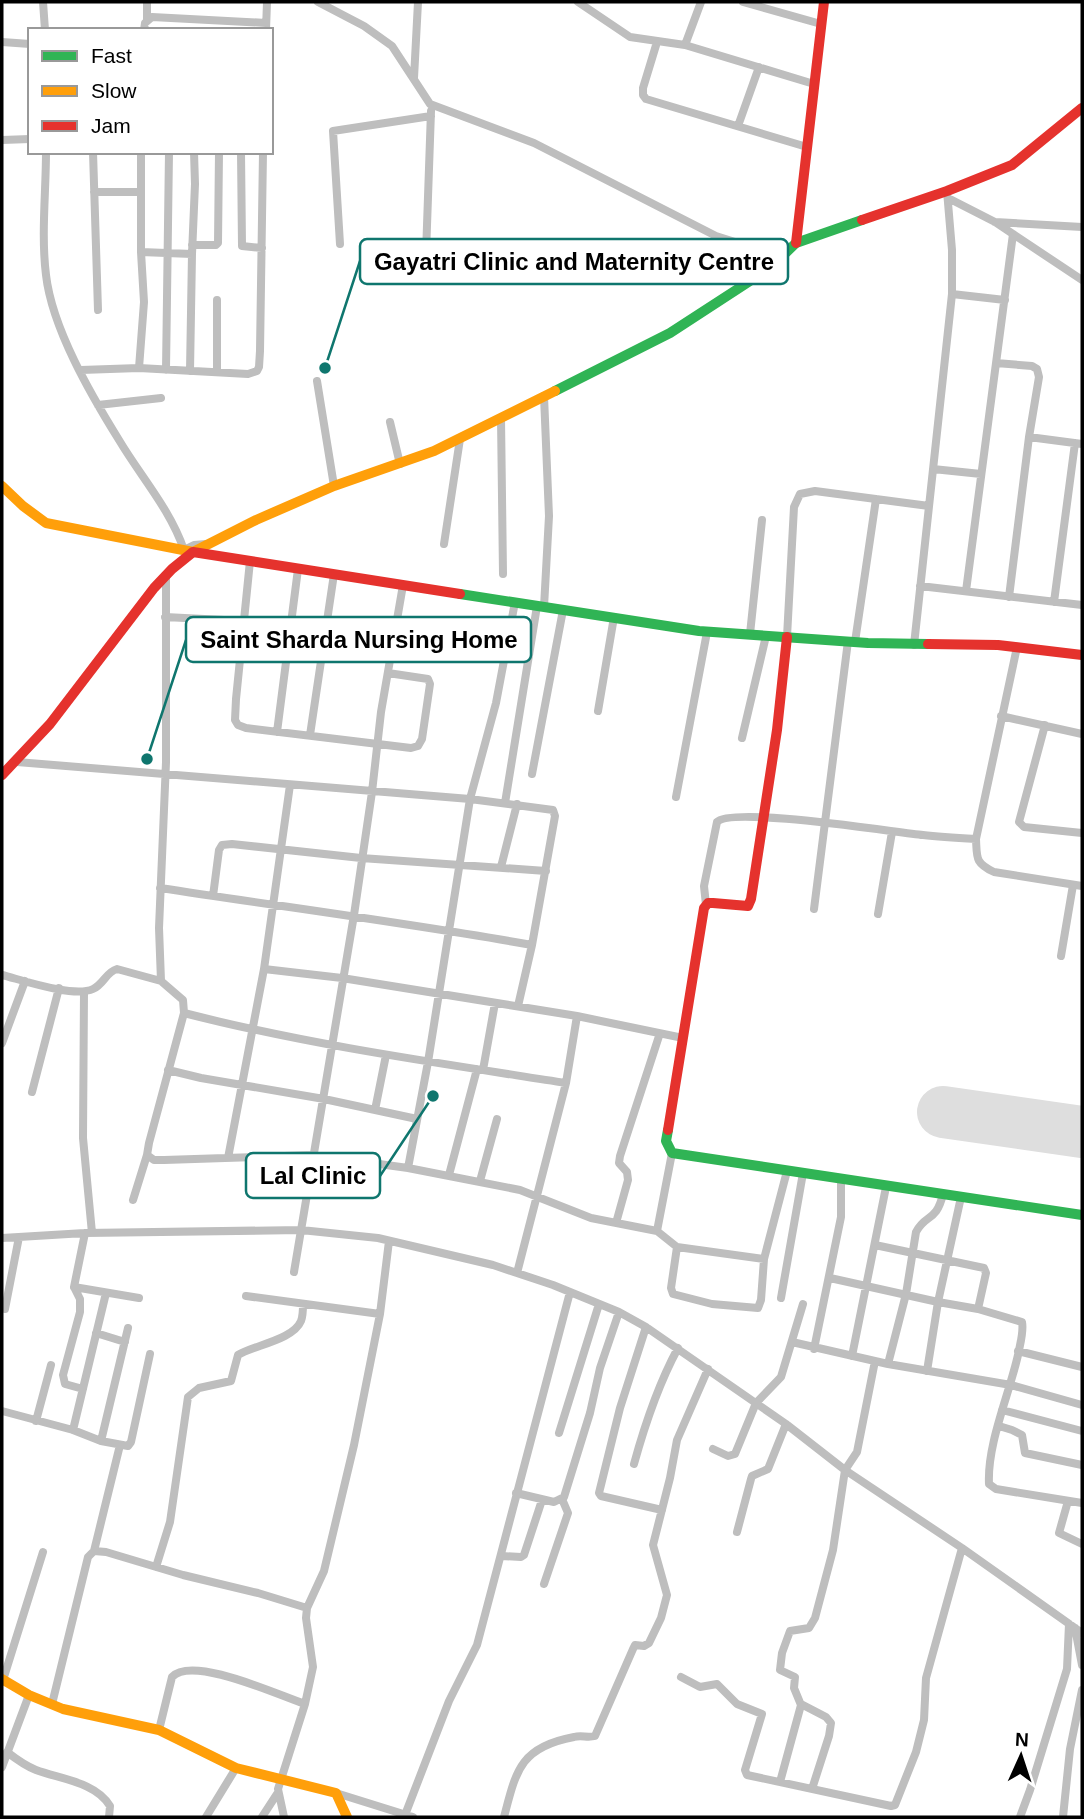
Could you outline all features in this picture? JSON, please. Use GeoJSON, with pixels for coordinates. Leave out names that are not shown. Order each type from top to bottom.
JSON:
{"type":"FeatureCollection","features":[{"type":"Feature","properties":{"kind":"street"},"geometry":{"type":"LineString","coordinates":[[43,2],[45,28]]}},
{"type":"Feature","properties":{"kind":"street"},"geometry":{"type":"LineString","coordinates":[[145,28],[147,2]]}},
{"type":"Feature","properties":{"kind":"street"},"geometry":{"type":"LineString","coordinates":[[147,19],[266,27],[267,2]]}},
{"type":"Feature","properties":{"kind":"street"},"geometry":{"type":"LineString","coordinates":[[318,2],[364,26],[392,46],[430,104],[426,254]]}},
{"type":"Feature","properties":{"kind":"street"},"geometry":{"type":"LineString","coordinates":[[414,78],[418,2]]}},
{"type":"Feature","properties":{"kind":"street"},"geometry":{"type":"LineString","coordinates":[[578,2],[623,33],[639,40],[684,45],[814,85]]}},
{"type":"Feature","properties":{"kind":"street"},"geometry":{"type":"LineString","coordinates":[[684,45],[701,2]]}},
{"type":"Feature","properties":{"kind":"street"},"geometry":{"type":"LineString","coordinates":[[743,2],[821,24]]}},
{"type":"Feature","properties":{"kind":"street"},"geometry":{"type":"LineString","coordinates":[[796,243],[824,2]]}},
{"type":"Feature","properties":{"kind":"street"},"geometry":{"type":"LineString","coordinates":[[2,42],[28,44]]}},
{"type":"Feature","properties":{"kind":"street"},"geometry":{"type":"LineString","coordinates":[[657,42],[643,95],[652,101],[807,147]]}},
{"type":"Feature","properties":{"kind":"street"},"geometry":{"type":"LineString","coordinates":[[738,126],[759,67]]}},
{"type":"Feature","properties":{"kind":"street"},"geometry":{"type":"LineString","coordinates":[[430,104],[534,144],[716,236],[782,257]]}},
{"type":"Feature","properties":{"kind":"street"},"geometry":{"type":"LineString","coordinates":[[2,775],[17,762],[70,699],[166,572],[189,551],[334,486],[434,452],[670,333],[770,268],[796,243],[948,195],[1012,165],[1082,108]]}},
{"type":"Feature","properties":{"kind":"street"},"geometry":{"type":"LineString","coordinates":[[340,244],[333,131],[431,116]]}},
{"type":"Feature","properties":{"kind":"street"},"geometry":{"type":"LineString","coordinates":[[2,140],[28,139]]}},
{"type":"Feature","properties":{"kind":"street"},"geometry":{"type":"LineString","coordinates":[[46,154],[46,278],[64,335],[98,405],[129,457],[167,511],[189,551]]}},
{"type":"Feature","properties":{"kind":"street"},"geometry":{"type":"LineString","coordinates":[[93,154],[98,310]]}},
{"type":"Feature","properties":{"kind":"street"},"geometry":{"type":"LineString","coordinates":[[139,368],[144,302],[141,154]]}},
{"type":"Feature","properties":{"kind":"street"},"geometry":{"type":"LineString","coordinates":[[166,370],[169,154]]}},
{"type":"Feature","properties":{"kind":"street"},"geometry":{"type":"LineString","coordinates":[[190,371],[194,154]]}},
{"type":"Feature","properties":{"kind":"street"},"geometry":{"type":"LineString","coordinates":[[141,252],[168,253],[218,243],[219,154]]}},
{"type":"Feature","properties":{"kind":"street"},"geometry":{"type":"LineString","coordinates":[[241,154],[242,246],[262,248]]}},
{"type":"Feature","properties":{"kind":"street"},"geometry":{"type":"LineString","coordinates":[[80,370],[139,368],[253,373],[259,367],[264,154]]}},
{"type":"Feature","properties":{"kind":"street"},"geometry":{"type":"LineString","coordinates":[[94,192],[141,192]]}},
{"type":"Feature","properties":{"kind":"street"},"geometry":{"type":"LineString","coordinates":[[948,195],[995,222],[1082,280]]}},
{"type":"Feature","properties":{"kind":"street"},"geometry":{"type":"LineString","coordinates":[[914,645],[952,294],[948,195]]}},
{"type":"Feature","properties":{"kind":"street"},"geometry":{"type":"LineString","coordinates":[[995,222],[1082,226]]}},
{"type":"Feature","properties":{"kind":"street"},"geometry":{"type":"LineString","coordinates":[[966,592],[1013,234]]}},
{"type":"Feature","properties":{"kind":"street"},"geometry":{"type":"LineString","coordinates":[[952,294],[1005,300]]}},
{"type":"Feature","properties":{"kind":"street"},"geometry":{"type":"LineString","coordinates":[[217,300],[217,372]]}},
{"type":"Feature","properties":{"kind":"street"},"geometry":{"type":"LineString","coordinates":[[996,363],[1032,366],[1037,369],[1039,377],[1009,597]]}},
{"type":"Feature","properties":{"kind":"street"},"geometry":{"type":"LineString","coordinates":[[317,381],[334,486]]}},
{"type":"Feature","properties":{"kind":"street"},"geometry":{"type":"LineString","coordinates":[[505,803],[541,607],[549,516],[544,396]]}},
{"type":"Feature","properties":{"kind":"street"},"geometry":{"type":"LineString","coordinates":[[98,405],[161,398]]}},
{"type":"Feature","properties":{"kind":"street"},"geometry":{"type":"LineString","coordinates":[[501,418],[503,574]]}},
{"type":"Feature","properties":{"kind":"street"},"geometry":{"type":"LineString","coordinates":[[390,422],[400,464]]}},
{"type":"Feature","properties":{"kind":"street"},"geometry":{"type":"LineString","coordinates":[[1029,437],[1079,443],[1054,602]]}},
{"type":"Feature","properties":{"kind":"street"},"geometry":{"type":"LineString","coordinates":[[444,544],[460,439]]}},
{"type":"Feature","properties":{"kind":"street"},"geometry":{"type":"LineString","coordinates":[[933,469],[981,474]]}},
{"type":"Feature","properties":{"kind":"street"},"geometry":{"type":"LineString","coordinates":[[2,486],[46,523],[189,551],[334,575],[707,632],[852,642],[1017,647],[1082,654]]}},
{"type":"Feature","properties":{"kind":"street"},"geometry":{"type":"LineString","coordinates":[[706,905],[715,902],[748,906],[751,899],[765,818],[787,637],[794,507],[800,494],[814,491],[929,506]]}},
{"type":"Feature","properties":{"kind":"street"},"geometry":{"type":"LineString","coordinates":[[814,909],[852,642],[876,499]]}},
{"type":"Feature","properties":{"kind":"street"},"geometry":{"type":"LineString","coordinates":[[750,635],[762,520]]}},
{"type":"Feature","properties":{"kind":"street"},"geometry":{"type":"LineString","coordinates":[[250,561],[235,720],[238,724],[246,728],[277,732],[411,748],[418,746],[422,739],[428,679],[388,673]]}},
{"type":"Feature","properties":{"kind":"street"},"geometry":{"type":"LineString","coordinates":[[277,732],[298,569]]}},
{"type":"Feature","properties":{"kind":"street"},"geometry":{"type":"LineString","coordinates":[[161,981],[160,888],[165,774],[166,572]]}},
{"type":"Feature","properties":{"kind":"street"},"geometry":{"type":"LineString","coordinates":[[310,736],[334,575]]}},
{"type":"Feature","properties":{"kind":"street"},"geometry":{"type":"LineString","coordinates":[[294,1272],[354,915],[372,792],[376,744],[403,585]]}},
{"type":"Feature","properties":{"kind":"street"},"geometry":{"type":"LineString","coordinates":[[920,586],[1082,606]]}},
{"type":"Feature","properties":{"kind":"street"},"geometry":{"type":"LineString","coordinates":[[408,1168],[428,1062],[470,799],[496,703],[514,603]]}},
{"type":"Feature","properties":{"kind":"street"},"geometry":{"type":"LineString","coordinates":[[532,774],[563,610]]}},
{"type":"Feature","properties":{"kind":"street"},"geometry":{"type":"LineString","coordinates":[[165,617],[244,621]]}},
{"type":"Feature","properties":{"kind":"street"},"geometry":{"type":"LineString","coordinates":[[598,711],[614,617]]}},
{"type":"Feature","properties":{"kind":"street"},"geometry":{"type":"LineString","coordinates":[[676,797],[707,632]]}},
{"type":"Feature","properties":{"kind":"street"},"geometry":{"type":"LineString","coordinates":[[742,738],[766,636]]}},
{"type":"Feature","properties":{"kind":"street"},"geometry":{"type":"LineString","coordinates":[[1017,647],[976,839],[977,858],[981,866],[994,872],[1078,886],[1061,956]]}},
{"type":"Feature","properties":{"kind":"street"},"geometry":{"type":"LineString","coordinates":[[1001,716],[1082,734]]}},
{"type":"Feature","properties":{"kind":"street"},"geometry":{"type":"LineString","coordinates":[[1045,726],[1019,822],[1024,827],[1082,833]]}},
{"type":"Feature","properties":{"kind":"street"},"geometry":{"type":"LineString","coordinates":[[17,762],[470,799],[552,810],[555,816],[547,871],[518,1006]]}},
{"type":"Feature","properties":{"kind":"street"},"geometry":{"type":"LineString","coordinates":[[228,1158],[264,969],[290,785]]}},
{"type":"Feature","properties":{"kind":"street"},"geometry":{"type":"LineString","coordinates":[[500,867],[517,804]]}},
{"type":"Feature","properties":{"kind":"street"},"geometry":{"type":"LineString","coordinates":[[657,1231],[672,1153],[666,1141],[706,905],[704,886],[718,819],[765,818],[976,839]]}},
{"type":"Feature","properties":{"kind":"street"},"geometry":{"type":"LineString","coordinates":[[878,914],[892,832]]}},
{"type":"Feature","properties":{"kind":"street"},"geometry":{"type":"LineString","coordinates":[[212,896],[222,845],[232,844],[280,847],[361,858],[547,871]]}},
{"type":"Feature","properties":{"kind":"street"},"geometry":{"type":"LineString","coordinates":[[160,888],[274,906],[354,915],[532,945]]}},
{"type":"Feature","properties":{"kind":"street"},"geometry":{"type":"LineString","coordinates":[[2,975],[84,992],[97,986],[109,972],[117,968],[161,981],[183,1000],[184,1013],[133,1200]]}},
{"type":"Feature","properties":{"kind":"street"},"geometry":{"type":"LineString","coordinates":[[264,969],[342,978],[518,1006],[683,1038]]}},
{"type":"Feature","properties":{"kind":"street"},"geometry":{"type":"LineString","coordinates":[[2,1044],[25,981]]}},
{"type":"Feature","properties":{"kind":"street"},"geometry":{"type":"LineString","coordinates":[[32,1091],[59,988]]}},
{"type":"Feature","properties":{"kind":"street"},"geometry":{"type":"LineString","coordinates":[[83,1389],[65,1384],[63,1375],[80,1312],[80,1299],[74,1287],[88,1233],[83,1138],[84,992]]}},
{"type":"Feature","properties":{"kind":"street"},"geometry":{"type":"LineString","coordinates":[[449,1175],[480,1070],[495,1003]]}},
{"type":"Feature","properties":{"kind":"street"},"geometry":{"type":"LineString","coordinates":[[184,1013],[253,1031],[566,1083]]}},
{"type":"Feature","properties":{"kind":"street"},"geometry":{"type":"LineString","coordinates":[[517,1273],[566,1083],[577,1016]]}},
{"type":"Feature","properties":{"kind":"street"},"geometry":{"type":"LineString","coordinates":[[616,1223],[628,1180],[627,1172],[619,1163],[620,1156],[660,1033]]}},
{"type":"Feature","properties":{"kind":"street"},"geometry":{"type":"LineString","coordinates":[[375,1110],[386,1055]]}},
{"type":"Feature","properties":{"kind":"street"},"geometry":{"type":"LineString","coordinates":[[168,1070],[417,1119]]}},
{"type":"Feature","properties":{"kind":"street"},"geometry":{"type":"LineString","coordinates":[[480,1181],[497,1119]]}},
{"type":"Feature","properties":{"kind":"street"},"geometry":{"type":"LineString","coordinates":[[672,1153],[1082,1215]]}},
{"type":"Feature","properties":{"kind":"street"},"geometry":{"type":"LineString","coordinates":[[147,1155],[154,1160],[314,1155],[408,1168],[480,1181],[538,1196],[591,1218],[657,1231],[677,1247],[764,1259]]}},
{"type":"Feature","properties":{"kind":"street"},"geometry":{"type":"LineString","coordinates":[[677,1247],[672,1293],[712,1304],[758,1308],[764,1259],[787,1171]]}},
{"type":"Feature","properties":{"kind":"street"},"geometry":{"type":"LineString","coordinates":[[781,1298],[803,1173]]}},
{"type":"Feature","properties":{"kind":"street"},"geometry":{"type":"LineString","coordinates":[[814,1349],[841,1217],[841,1179]]}},
{"type":"Feature","properties":{"kind":"street"},"geometry":{"type":"LineString","coordinates":[[852,1356],[886,1187]]}},
{"type":"Feature","properties":{"kind":"street"},"geometry":{"type":"LineString","coordinates":[[888,1364],[906,1294],[919,1226],[938,1211],[943,1194]]}},
{"type":"Feature","properties":{"kind":"street"},"geometry":{"type":"LineString","coordinates":[[927,1371],[938,1302],[961,1197]]}},
{"type":"Feature","properties":{"kind":"street"},"geometry":{"type":"LineString","coordinates":[[2,1238],[88,1233],[301,1230],[389,1241],[493,1265],[570,1292],[619,1312],[678,1348],[786,1424],[845,1471],[962,1548],[1075,1628],[1082,1665]]}},
{"type":"Feature","properties":{"kind":"street"},"geometry":{"type":"LineString","coordinates":[[5,1309],[19,1237]]}},
{"type":"Feature","properties":{"kind":"street"},"geometry":{"type":"LineString","coordinates":[[262,1817],[279,1786],[305,1704],[313,1667],[307,1608],[324,1571],[354,1445],[380,1314],[389,1241]]}},
{"type":"Feature","properties":{"kind":"street"},"geometry":{"type":"LineString","coordinates":[[875,1245],[985,1269],[978,1309]]}},
{"type":"Feature","properties":{"kind":"street"},"geometry":{"type":"LineString","coordinates":[[830,1278],[978,1309],[1021,1322],[1023,1327],[1011,1385],[1002,1410],[989,1482],[992,1487],[1082,1503]]}},
{"type":"Feature","properties":{"kind":"street"},"geometry":{"type":"LineString","coordinates":[[74,1287],[139,1298]]}},
{"type":"Feature","properties":{"kind":"street"},"geometry":{"type":"LineString","coordinates":[[43,1552],[2,1679],[29,1695],[52,1704],[87,1715],[159,1730],[279,1786],[335,1793],[409,1816],[453,1692],[477,1645],[570,1292]]}},
{"type":"Feature","properties":{"kind":"street"},"geometry":{"type":"LineString","coordinates":[[73,1430],[106,1293]]}},
{"type":"Feature","properties":{"kind":"street"},"geometry":{"type":"LineString","coordinates":[[246,1296],[380,1314]]}},
{"type":"Feature","properties":{"kind":"street"},"geometry":{"type":"LineString","coordinates":[[156,1567],[170,1522],[188,1397],[199,1388],[231,1381],[238,1355],[292,1331],[300,1322],[303,1304]]}},
{"type":"Feature","properties":{"kind":"street"},"geometry":{"type":"LineString","coordinates":[[559,1433],[599,1304]]}},
{"type":"Feature","properties":{"kind":"street"},"geometry":{"type":"LineString","coordinates":[[713,1449],[734,1455],[756,1403],[781,1377],[803,1304]]}},
{"type":"Feature","properties":{"kind":"street"},"geometry":{"type":"LineString","coordinates":[[544,1584],[568,1513],[562,1499],[619,1312]]}},
{"type":"Feature","properties":{"kind":"street"},"geometry":{"type":"LineString","coordinates":[[646,1327],[620,1408],[599,1493],[601,1496],[662,1510]]}},
{"type":"Feature","properties":{"kind":"street"},"geometry":{"type":"LineString","coordinates":[[101,1441],[128,1328]]}},
{"type":"Feature","properties":{"kind":"street"},"geometry":{"type":"LineString","coordinates":[[96,1333],[125,1342]]}},
{"type":"Feature","properties":{"kind":"street"},"geometry":{"type":"LineString","coordinates":[[792,1342],[888,1364],[1011,1385],[1082,1405]]}},
{"type":"Feature","properties":{"kind":"street"},"geometry":{"type":"LineString","coordinates":[[634,1464],[656,1394],[678,1348]]}},
{"type":"Feature","properties":{"kind":"street"},"geometry":{"type":"LineString","coordinates":[[1018,1351],[1082,1367]]}},
{"type":"Feature","properties":{"kind":"street"},"geometry":{"type":"LineString","coordinates":[[2,1411],[73,1430],[101,1441],[128,1446],[150,1354]]}},
{"type":"Feature","properties":{"kind":"street"},"geometry":{"type":"LineString","coordinates":[[812,1789],[831,1723],[829,1719],[801,1704],[793,1688],[795,1678],[781,1671],[779,1667],[788,1634],[794,1629],[809,1628],[815,1618],[833,1550],[845,1471],[857,1452],[875,1361]]}},
{"type":"Feature","properties":{"kind":"street"},"geometry":{"type":"LineString","coordinates":[[36,1421],[51,1365]]}},
{"type":"Feature","properties":{"kind":"street"},"geometry":{"type":"LineString","coordinates":[[504,1817],[524,1760],[533,1752],[562,1740],[595,1736],[635,1645],[644,1646],[649,1643],[661,1618],[667,1595],[653,1545],[677,1440],[708,1369]]}},
{"type":"Feature","properties":{"kind":"street"},"geometry":{"type":"LineString","coordinates":[[1002,1410],[1082,1431]]}},
{"type":"Feature","properties":{"kind":"street"},"geometry":{"type":"LineString","coordinates":[[737,1532],[752,1476],[768,1469],[786,1424]]}},
{"type":"Feature","properties":{"kind":"street"},"geometry":{"type":"LineString","coordinates":[[999,1426],[1022,1435],[1025,1453],[1082,1465]]}},
{"type":"Feature","properties":{"kind":"street"},"geometry":{"type":"LineString","coordinates":[[52,1704],[88,1557],[94,1551],[120,1445]]}},
{"type":"Feature","properties":{"kind":"street"},"geometry":{"type":"LineString","coordinates":[[516,1493],[554,1502],[562,1499]]}},
{"type":"Feature","properties":{"kind":"street"},"geometry":{"type":"LineString","coordinates":[[501,1556],[520,1558],[524,1555],[542,1500]]}},
{"type":"Feature","properties":{"kind":"street"},"geometry":{"type":"LineString","coordinates":[[1068,1501],[1059,1533],[1082,1544]]}},
{"type":"Feature","properties":{"kind":"street"},"geometry":{"type":"LineString","coordinates":[[681,1677],[700,1688],[717,1684],[737,1704],[761,1713],[745,1773],[891,1806],[898,1803],[916,1752],[924,1720],[926,1678],[962,1548]]}},
{"type":"Feature","properties":{"kind":"street"},"geometry":{"type":"LineString","coordinates":[[94,1551],[106,1552],[307,1608]]}},
{"type":"Feature","properties":{"kind":"street"},"geometry":{"type":"LineString","coordinates":[[1020,1817],[1034,1779],[1075,1628]]}},
{"type":"Feature","properties":{"kind":"street"},"geometry":{"type":"LineString","coordinates":[[159,1730],[172,1677],[176,1672],[184,1670],[211,1672],[305,1704]]}},
{"type":"Feature","properties":{"kind":"street"},"geometry":{"type":"LineString","coordinates":[[1063,1817],[1070,1749],[1082,1690]]}},
{"type":"Feature","properties":{"kind":"street"},"geometry":{"type":"LineString","coordinates":[[2,1767],[29,1695]]}},
{"type":"Feature","properties":{"kind":"street"},"geometry":{"type":"LineString","coordinates":[[780,1782],[801,1704]]}},
{"type":"Feature","properties":{"kind":"street"},"geometry":{"type":"LineString","coordinates":[[7,1752],[31,1767],[80,1784],[100,1795],[110,1806],[109,1817]]}},
{"type":"Feature","properties":{"kind":"street"},"geometry":{"type":"LineString","coordinates":[[206,1817],[236,1768]]}},
{"type":"Feature","properties":{"kind":"street"},"geometry":{"type":"LineString","coordinates":[[279,1786],[284,1817]]}},
{"type":"Feature","properties":{"kind":"street"},"geometry":{"type":"LineString","coordinates":[[335,1793],[347,1817]]}},
{"type":"Feature","properties":{"kind":"runway"},"geometry":{"type":"LineString","coordinates":[[943,1112],[1082,1132]]}},
{"type":"Feature","properties":{"kind":"traffic: fast"},"geometry":{"type":"LineString","coordinates":[[555,391],[670,333],[770,268],[796,243],[862,220]]}},
{"type":"Feature","properties":{"kind":"traffic: fast"},"geometry":{"type":"LineString","coordinates":[[460,594],[699,631],[868,643],[928,644]]}},
{"type":"Feature","properties":{"kind":"traffic: fast"},"geometry":{"type":"LineString","coordinates":[[668,1130],[666,1141],[672,1153],[1082,1215]]}},
{"type":"Feature","properties":{"kind":"traffic: slow"},"geometry":{"type":"LineString","coordinates":[[2,486],[46,523],[193,552],[256,520],[334,486],[434,451],[555,391]]}},
{"type":"Feature","properties":{"kind":"traffic: slow"},"geometry":{"type":"LineString","coordinates":[[2,1679],[29,1695],[63,1709],[159,1730],[236,1768],[336,1793],[347,1817]]}},
{"type":"Feature","properties":{"kind":"traffic: jam"},"geometry":{"type":"LineString","coordinates":[[796,243],[824,2]]}},
{"type":"Feature","properties":{"kind":"traffic: jam"},"geometry":{"type":"LineString","coordinates":[[862,220],[1012,165],[1082,108]]}},
{"type":"Feature","properties":{"kind":"traffic: jam"},"geometry":{"type":"LineString","coordinates":[[2,775],[50,724],[154,588],[193,552],[460,594]]}},
{"type":"Feature","properties":{"kind":"traffic: jam"},"geometry":{"type":"LineString","coordinates":[[668,1130],[704,908],[708,903],[748,906],[751,899],[777,730],[787,637]]}},
{"type":"Feature","properties":{"kind":"traffic: jam"},"geometry":{"type":"LineString","coordinates":[[928,644],[998,645],[1082,655]]}},
{"type":"Feature","properties":{"kind":"place","name":"Gayatri Clinic and Maternity Centre"},"geometry":{"type":"Point","coordinates":[325,368]}},
{"type":"Feature","properties":{"kind":"place","name":"Saint Sharda Nursing Home"},"geometry":{"type":"Point","coordinates":[147,759]}},
{"type":"Feature","properties":{"kind":"place","name":"Lal Clinic"},"geometry":{"type":"Point","coordinates":[433,1096]}}]}
